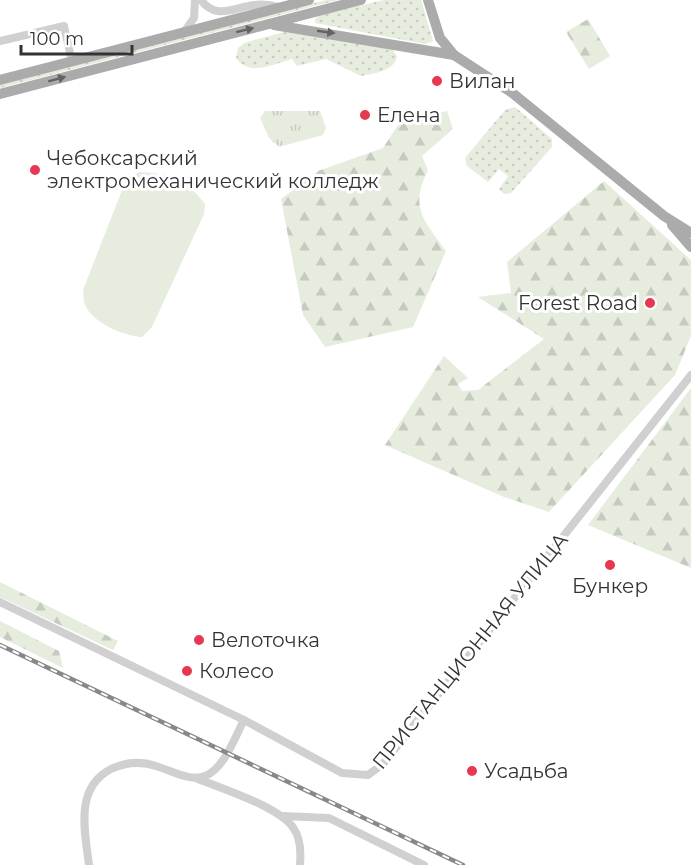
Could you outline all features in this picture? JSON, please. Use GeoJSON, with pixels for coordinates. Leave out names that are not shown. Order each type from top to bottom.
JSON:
{"type":"FeatureCollection","features":[{"type":"Feature","properties":{"kind":"main road"},"geometry":{"type":"LineString","coordinates":[[0,80],[309,0]]}},
{"type":"Feature","properties":{"kind":"main road"},"geometry":{"type":"LineString","coordinates":[[0,94],[361,0]]}},
{"type":"Feature","properties":{"kind":"main road"},"geometry":{"type":"LineString","coordinates":[[428,0],[440,38],[454,55],[511,92],[664,216],[691,233]]}},
{"type":"Feature","properties":{"kind":"main road"},"geometry":{"type":"LineString","coordinates":[[268,24],[454,55]]}},
{"type":"Feature","properties":{"kind":"main road"},"geometry":{"type":"LineString","coordinates":[[664,216],[691,247]]}},
{"type":"Feature","properties":{"kind":"street"},"geometry":{"type":"LineString","coordinates":[[184,33],[194,18],[195,0]]}},
{"type":"Feature","properties":{"kind":"street"},"geometry":{"type":"LineString","coordinates":[[201,0],[211,11],[218,12],[254,5],[281,7]]}},
{"type":"Feature","properties":{"kind":"street"},"geometry":{"type":"LineString","coordinates":[[0,41],[64,26],[72,62]]}},
{"type":"Feature","properties":{"kind":"street","name":"ПРИСТАНЦИОННАЯ УЛИЦА"},"geometry":{"type":"LineString","coordinates":[[0,602],[244,720],[342,773],[363,776],[375,771],[691,375]]}},
{"type":"Feature","properties":{"kind":"street"},"geometry":{"type":"LineString","coordinates":[[210,784],[212,772],[244,720]]}},
{"type":"Feature","properties":{"kind":"street"},"geometry":{"type":"LineString","coordinates":[[89,865],[84,811],[90,789],[101,777],[117,767],[139,763],[196,778],[282,816],[329,818],[424,865]]}},
{"type":"Feature","properties":{"kind":"street"},"geometry":{"type":"LineString","coordinates":[[196,778],[212,772]]}},
{"type":"Feature","properties":{"kind":"street"},"geometry":{"type":"LineString","coordinates":[[282,816],[294,829],[300,842],[300,865]]}},
{"type":"Feature","properties":{"kind":"green space"},"geometry":{"type":"Polygon","coordinates":[[[326,0],[338,0],[0,88],[0,84],[326,0]]]}},
{"type":"Feature","properties":{"kind":"green space"},"geometry":{"type":"Polygon","coordinates":[[[384,0],[421,0],[433,41],[425,44],[315,23],[315,19],[320,15],[384,0]]]}},
{"type":"Feature","properties":{"kind":"green space"},"geometry":{"type":"Polygon","coordinates":[[[588,19],[610,56],[589,69],[566,32],[588,19]]]}},
{"type":"Feature","properties":{"kind":"green space"},"geometry":{"type":"Polygon","coordinates":[[[284,32],[392,48],[397,57],[392,66],[387,69],[361,76],[326,59],[297,66],[292,59],[262,68],[254,68],[241,64],[236,58],[238,48],[244,43],[284,32]]]}},
{"type":"Feature","properties":{"kind":"green space"},"geometry":{"type":"Polygon","coordinates":[[[515,107],[552,139],[552,147],[511,193],[504,194],[499,189],[508,176],[499,169],[488,182],[467,166],[465,158],[505,110],[515,107]]]}},
{"type":"Feature","properties":{"kind":"green space"},"geometry":{"type":"Polygon","coordinates":[[[265,111],[320,111],[326,128],[323,135],[279,147],[269,138],[260,118],[265,111]]]}},
{"type":"Feature","properties":{"kind":"green space"},"geometry":{"type":"Polygon","coordinates":[[[447,111],[453,129],[422,156],[428,170],[420,194],[420,204],[426,222],[446,251],[413,327],[325,347],[303,315],[281,199],[318,171],[383,148],[400,122],[447,111]]]}},
{"type":"Feature","properties":{"kind":"green space"},"geometry":{"type":"Polygon","coordinates":[[[139,172],[176,179],[191,189],[205,204],[204,214],[152,327],[142,337],[118,331],[102,323],[89,312],[84,302],[83,290],[126,180],[139,172]]]}},
{"type":"Feature","properties":{"kind":"green space"},"geometry":{"type":"Polygon","coordinates":[[[604,181],[691,260],[691,336],[675,375],[549,512],[504,497],[385,445],[444,356],[468,378],[458,384],[462,391],[478,390],[544,339],[478,297],[511,293],[507,262],[604,181]]]}},
{"type":"Feature","properties":{"kind":"green space"},"geometry":{"type":"Polygon","coordinates":[[[691,388],[691,568],[588,525],[691,388]]]}},
{"type":"Feature","properties":{"kind":"green space"},"geometry":{"type":"Polygon","coordinates":[[[0,582],[118,641],[113,650],[0,597],[0,582]]]}},
{"type":"Feature","properties":{"kind":"green space"},"geometry":{"type":"Polygon","coordinates":[[[0,621],[59,651],[63,668],[0,637],[0,621]]]}},
{"type":"Feature","properties":{"kind":"railway"},"geometry":{"type":"LineString","coordinates":[[0,645],[463,865]]}},
{"type":"Feature","properties":{"kind":"place","name":"Вилан"},"geometry":{"type":"Point","coordinates":[437,81]}},
{"type":"Feature","properties":{"kind":"place","name":"Елена"},"geometry":{"type":"Point","coordinates":[365,115]}},
{"type":"Feature","properties":{"kind":"place","name":"Чебоксарский электромеханический колледж"},"geometry":{"type":"Point","coordinates":[35,170]}},
{"type":"Feature","properties":{"kind":"place","name":"Forest Road"},"geometry":{"type":"Point","coordinates":[650,303]}},
{"type":"Feature","properties":{"kind":"place","name":"Бункер"},"geometry":{"type":"Point","coordinates":[610,565]}},
{"type":"Feature","properties":{"kind":"place","name":"Велоточка"},"geometry":{"type":"Point","coordinates":[199,640]}},
{"type":"Feature","properties":{"kind":"place","name":"Колесо"},"geometry":{"type":"Point","coordinates":[187,671]}},
{"type":"Feature","properties":{"kind":"place","name":"Усадьба"},"geometry":{"type":"Point","coordinates":[472,771]}}]}
